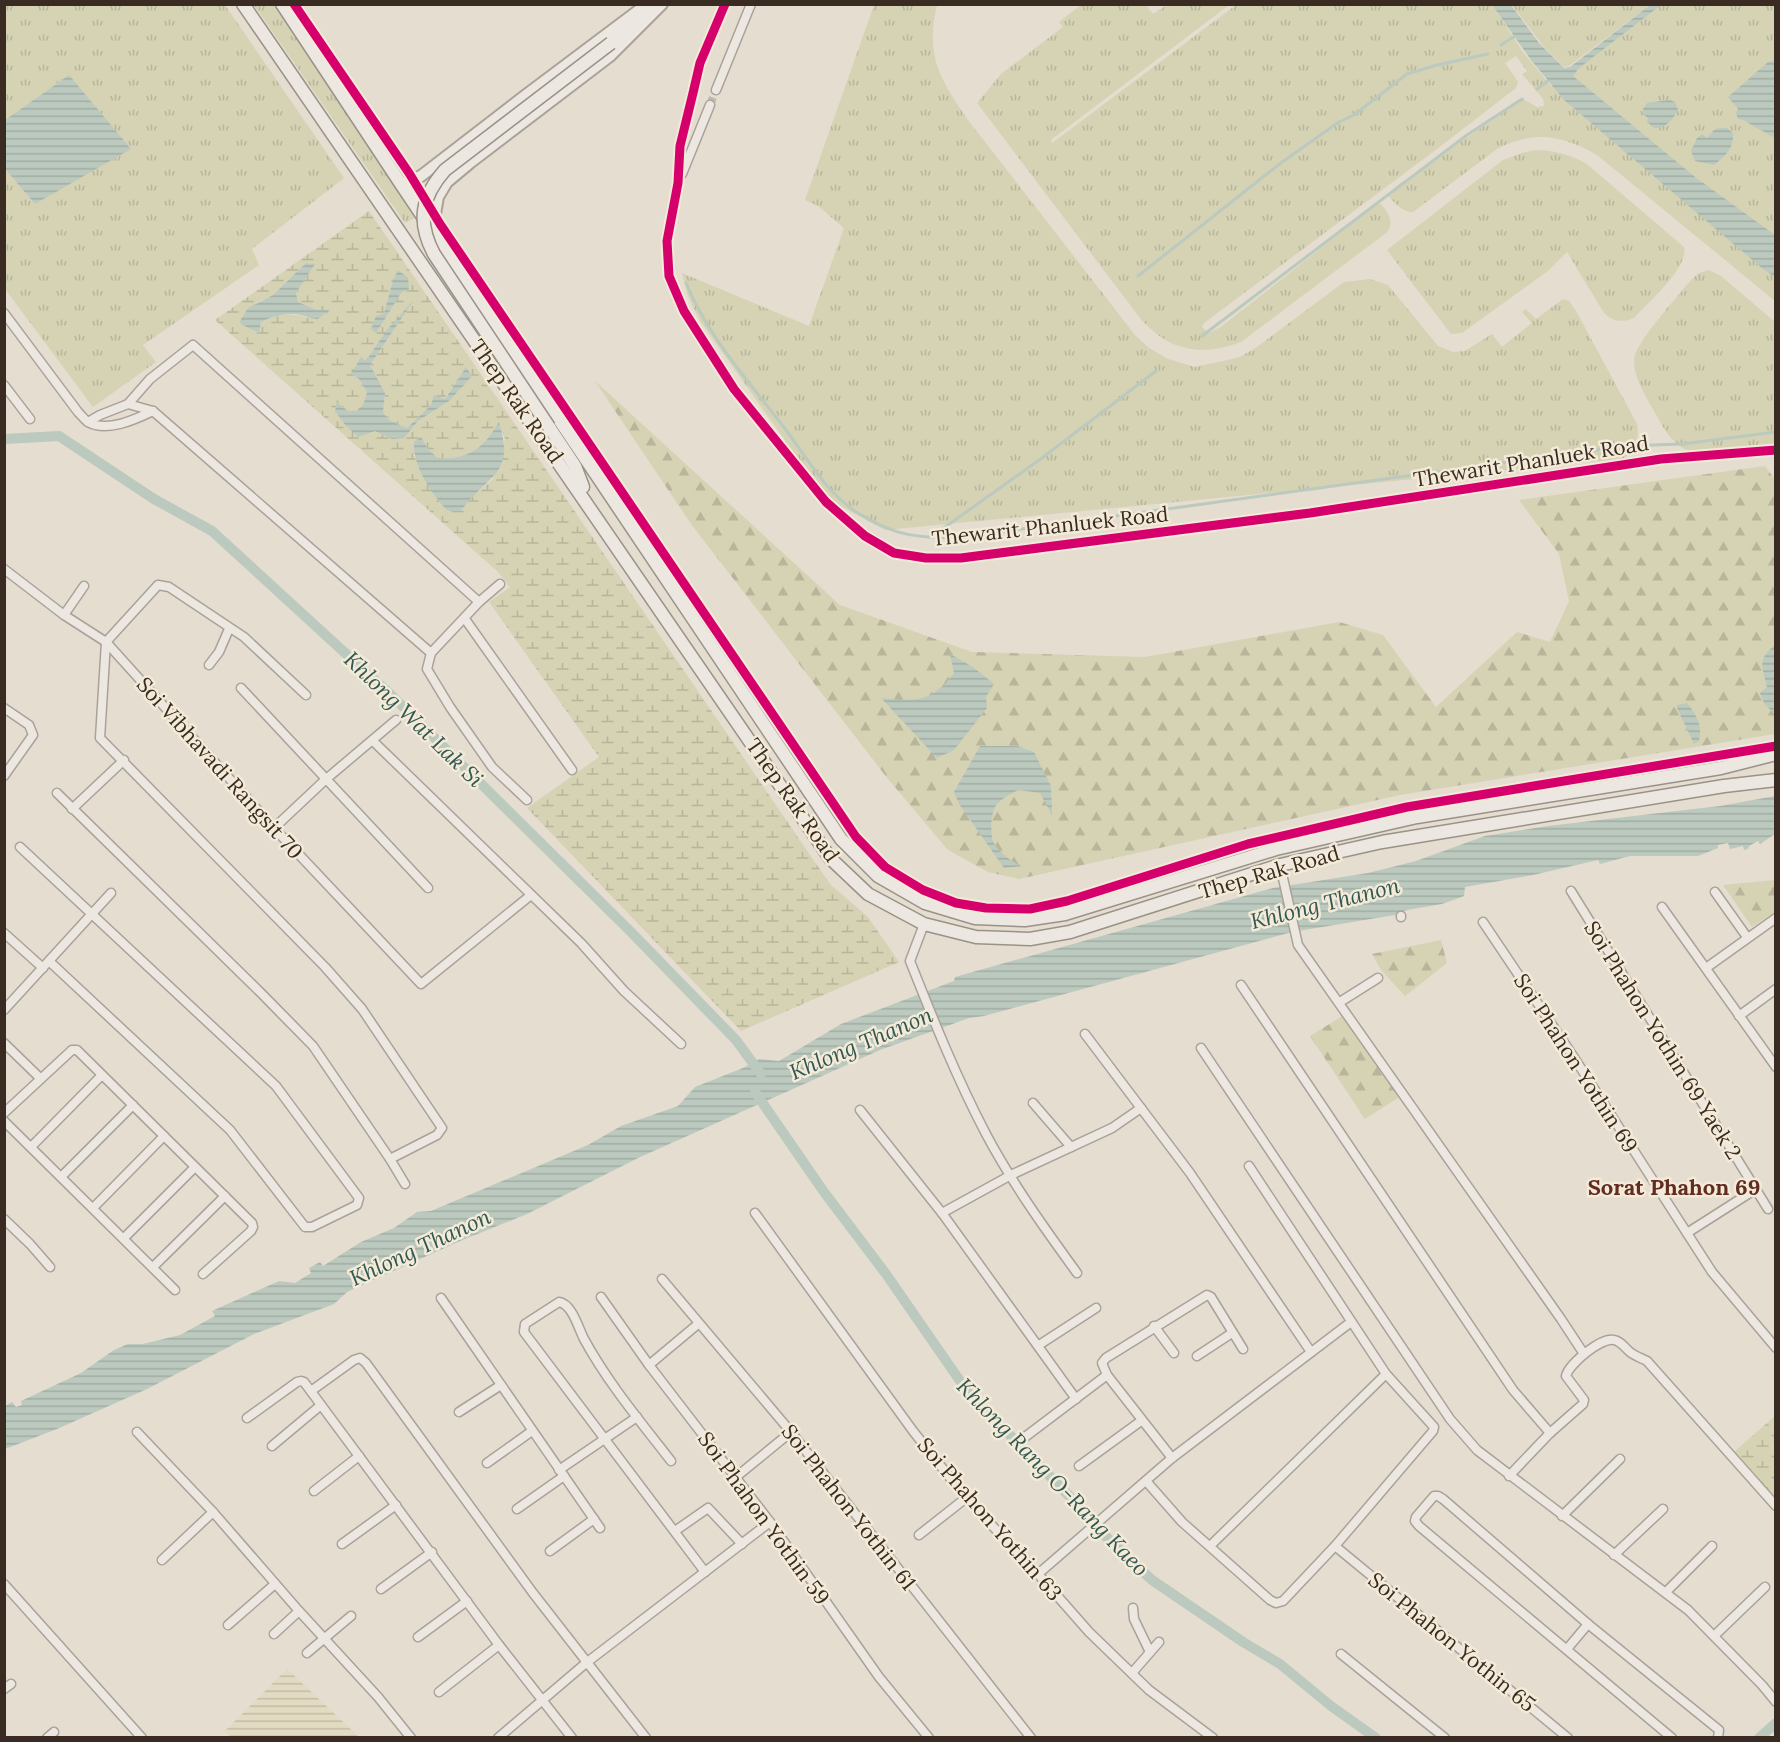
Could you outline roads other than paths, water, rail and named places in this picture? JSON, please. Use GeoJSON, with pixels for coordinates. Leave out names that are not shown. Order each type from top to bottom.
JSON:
{"type":"FeatureCollection","features":[{"type":"Feature","properties":{"kind":"main road","name":"Thep Rak Road"},"geometry":{"type":"LineString","coordinates":[[243,4],[593,510],[830,858],[868,894],[924,924],[976,937],[1030,939],[1070,932],[1280,865],[1382,842],[1776,778]]}},
{"type":"Feature","properties":{"kind":"main road","name":"Thep Rak Road"},"geometry":{"type":"LineString","coordinates":[[282,4],[841,839],[878,876],[925,903],[975,918],[1025,920],[1065,914],[1276,849],[1417,817],[1776,760]]}},
{"type":"Feature","properties":{"kind":"main road"},"geometry":{"type":"LineString","coordinates":[[593,510],[575,466],[434,254],[423,225],[424,209],[436,180],[445,170],[611,43],[652,4]]}},
{"type":"Feature","properties":{"kind":"main road","name":"Thep Rak Road"},"geometry":{"type":"LineString","coordinates":[[1721,768],[1776,754]]}},
{"type":"Feature","properties":{"kind":"street"},"geometry":{"type":"LineString","coordinates":[[401,184],[414,181],[646,4]]}},
{"type":"Feature","properties":{"kind":"street"},"geometry":{"type":"LineString","coordinates":[[432,231],[438,197],[447,182],[610,56],[662,4]]}},
{"type":"Feature","properties":{"kind":"street","name":"Thewarit Phanluek Road"},"geometry":{"type":"LineString","coordinates":[[725,4],[700,63],[680,147],[678,183],[667,241],[669,276],[684,311],[734,389],[826,502],[865,536],[894,553],[926,558],[961,558],[1310,513],[1661,459],[1776,450]]}},
{"type":"Feature","properties":{"kind":"street"},"geometry":{"type":"LineString","coordinates":[[716,90],[751,4]]}},
{"type":"Feature","properties":{"kind":"street","name":"Thewarit Phanluek Road"},"geometry":{"type":"LineString","coordinates":[[678,183],[710,105]]}},
{"type":"Feature","properties":{"kind":"street"},"geometry":{"type":"LineString","coordinates":[[431,168],[432,181],[442,184],[447,182]]}},
{"type":"Feature","properties":{"kind":"street"},"geometry":{"type":"LineString","coordinates":[[4,313],[78,412],[88,422],[101,426],[114,425],[139,418],[153,411]]}},
{"type":"Feature","properties":{"kind":"street"},"geometry":{"type":"LineString","coordinates":[[88,422],[128,404],[150,379],[193,345],[480,602]]}},
{"type":"Feature","properties":{"kind":"street"},"geometry":{"type":"LineString","coordinates":[[4,385],[30,419]]}},
{"type":"Feature","properties":{"kind":"street"},"geometry":{"type":"LineString","coordinates":[[128,404],[153,411],[431,653]]}},
{"type":"Feature","properties":{"kind":"street","name":"Soi Vibhavadi Rangsit 70"},"geometry":{"type":"LineString","coordinates":[[4,569],[64,615],[106,642],[274,828],[420,984],[531,895]]}},
{"type":"Feature","properties":{"kind":"street"},"geometry":{"type":"LineString","coordinates":[[500,584],[431,653],[427,669],[450,707],[492,767],[526,800]]}},
{"type":"Feature","properties":{"kind":"street"},"geometry":{"type":"LineString","coordinates":[[306,695],[244,637],[169,587],[158,585],[106,642],[100,738],[333,975],[362,1009],[442,1128],[437,1135],[390,1160]]}},
{"type":"Feature","properties":{"kind":"street"},"geometry":{"type":"LineString","coordinates":[[64,615],[84,586]]}},
{"type":"Feature","properties":{"kind":"street"},"geometry":{"type":"LineString","coordinates":[[465,619],[572,770]]}},
{"type":"Feature","properties":{"kind":"street"},"geometry":{"type":"LineString","coordinates":[[209,665],[219,652],[229,629]]}},
{"type":"Feature","properties":{"kind":"street"},"geometry":{"type":"LineString","coordinates":[[241,688],[428,888]]}},
{"type":"Feature","properties":{"kind":"street"},"geometry":{"type":"LineString","coordinates":[[4,708],[29,725],[33,735],[4,776]]}},
{"type":"Feature","properties":{"kind":"street"},"geometry":{"type":"LineString","coordinates":[[274,828],[325,780],[396,720]]}},
{"type":"Feature","properties":{"kind":"street"},"geometry":{"type":"LineString","coordinates":[[373,741],[580,943],[624,991],[681,1044]]}},
{"type":"Feature","properties":{"kind":"street"},"geometry":{"type":"LineString","coordinates":[[72,809],[124,760]]}},
{"type":"Feature","properties":{"kind":"street"},"geometry":{"type":"LineString","coordinates":[[57,793],[313,1046],[405,1184]]}},
{"type":"Feature","properties":{"kind":"street"},"geometry":{"type":"LineString","coordinates":[[4,933],[46,965],[230,1131],[305,1227],[312,1227],[357,1205],[359,1197],[276,1086],[20,847]]}},
{"type":"Feature","properties":{"kind":"street"},"geometry":{"type":"LineString","coordinates":[[1280,865],[1298,945],[1584,1354]]}},
{"type":"Feature","properties":{"kind":"street","name":"Soi Phahon Yothin 69 Yaek 2"},"geometry":{"type":"LineString","coordinates":[[1571,891],[1768,1209]]}},
{"type":"Feature","properties":{"kind":"street"},"geometry":{"type":"LineString","coordinates":[[1715,892],[1747,937]]}},
{"type":"Feature","properties":{"kind":"street"},"geometry":{"type":"LineString","coordinates":[[4,1010],[111,893]]}},
{"type":"Feature","properties":{"kind":"street"},"geometry":{"type":"LineString","coordinates":[[1662,907],[1739,1016],[1773,1057],[1776,1067]]}},
{"type":"Feature","properties":{"kind":"street"},"geometry":{"type":"LineString","coordinates":[[1706,969],[1776,918]]}},
{"type":"Feature","properties":{"kind":"street","name":"Soi Phahon Yothin 69"},"geometry":{"type":"LineString","coordinates":[[1483,922],[1573,1056],[1712,1272],[1776,1348]]}},
{"type":"Feature","properties":{"kind":"street"},"geometry":{"type":"LineString","coordinates":[[924,924],[910,961],[922,991],[987,1134],[1011,1175],[1077,1273]]}},
{"type":"Feature","properties":{"kind":"street"},"geometry":{"type":"LineString","coordinates":[[1340,1002],[1378,978]]}},
{"type":"Feature","properties":{"kind":"street"},"geometry":{"type":"LineString","coordinates":[[1241,985],[1513,1390],[1550,1433]]}},
{"type":"Feature","properties":{"kind":"street"},"geometry":{"type":"LineString","coordinates":[[1739,1016],[1776,988]]}},
{"type":"Feature","properties":{"kind":"street"},"geometry":{"type":"LineString","coordinates":[[1085,1034],[1190,1173],[1311,1352]]}},
{"type":"Feature","properties":{"kind":"street"},"geometry":{"type":"LineString","coordinates":[[4,1043],[40,1078]]}},
{"type":"Feature","properties":{"kind":"street"},"geometry":{"type":"LineString","coordinates":[[4,1113],[74,1048],[252,1223],[251,1231],[203,1274]]}},
{"type":"Feature","properties":{"kind":"street"},"geometry":{"type":"LineString","coordinates":[[1201,1048],[1449,1419],[1477,1450],[1509,1476],[1688,1610],[1776,1702]]}},
{"type":"Feature","properties":{"kind":"street"},"geometry":{"type":"LineString","coordinates":[[31,1147],[102,1075]]}},
{"type":"Feature","properties":{"kind":"street"},"geometry":{"type":"LineString","coordinates":[[1033,1103],[1071,1147]]}},
{"type":"Feature","properties":{"kind":"street"},"geometry":{"type":"LineString","coordinates":[[61,1177],[133,1105]]}},
{"type":"Feature","properties":{"kind":"street"},"geometry":{"type":"LineString","coordinates":[[942,1213],[1011,1175],[1112,1128],[1141,1108]]}},
{"type":"Feature","properties":{"kind":"street"},"geometry":{"type":"LineString","coordinates":[[860,1110],[942,1213],[1076,1399]]}},
{"type":"Feature","properties":{"kind":"street"},"geometry":{"type":"LineString","coordinates":[[4,1121],[175,1290]]}},
{"type":"Feature","properties":{"kind":"street"},"geometry":{"type":"LineString","coordinates":[[93,1208],[164,1136]]}},
{"type":"Feature","properties":{"kind":"street"},"geometry":{"type":"LineString","coordinates":[[1146,1481],[1182,1522],[1276,1603],[1283,1601],[1335,1546],[1433,1431],[1434,1427],[1386,1374],[1248,1166]]}},
{"type":"Feature","properties":{"kind":"street"},"geometry":{"type":"LineString","coordinates":[[124,1238],[195,1167]]}},
{"type":"Feature","properties":{"kind":"street"},"geometry":{"type":"LineString","coordinates":[[1687,1233],[1756,1189]]}},
{"type":"Feature","properties":{"kind":"street"},"geometry":{"type":"LineString","coordinates":[[153,1268],[225,1196]]}},
{"type":"Feature","properties":{"kind":"street","name":"Soi Phahon Yothin 63"},"geometry":{"type":"LineString","coordinates":[[755,1213],[913,1431],[966,1498],[1089,1632],[1149,1689],[1213,1737]]}},
{"type":"Feature","properties":{"kind":"street"},"geometry":{"type":"LineString","coordinates":[[4,1220],[50,1267]]}},
{"type":"Feature","properties":{"kind":"street","name":"Soi Phahon Yothin 61"},"geometry":{"type":"LineString","coordinates":[[662,1279],[791,1432],[1031,1737]]}},
{"type":"Feature","properties":{"kind":"street"},"geometry":{"type":"LineString","coordinates":[[1172,1458],[1107,1375],[1102,1363],[1154,1326],[1207,1295],[1211,1297],[1243,1349]]}},
{"type":"Feature","properties":{"kind":"street","name":"Soi Phahon Yothin 59"},"geometry":{"type":"LineString","coordinates":[[602,1297],[650,1365],[770,1522],[879,1677],[929,1737]]}},
{"type":"Feature","properties":{"kind":"street"},"geometry":{"type":"LineString","coordinates":[[441,1298],[600,1528]]}},
{"type":"Feature","properties":{"kind":"street"},"geometry":{"type":"LineString","coordinates":[[671,1461],[615,1390],[567,1306],[559,1302],[525,1324],[524,1332],[705,1572]]}},
{"type":"Feature","properties":{"kind":"street"},"geometry":{"type":"LineString","coordinates":[[1039,1345],[1096,1308]]}},
{"type":"Feature","properties":{"kind":"street"},"geometry":{"type":"LineString","coordinates":[[1038,1574],[1172,1458],[1351,1322]]}},
{"type":"Feature","properties":{"kind":"street"},"geometry":{"type":"LineString","coordinates":[[650,1365],[698,1324]]}},
{"type":"Feature","properties":{"kind":"street"},"geometry":{"type":"LineString","coordinates":[[1154,1326],[1174,1353]]}},
{"type":"Feature","properties":{"kind":"street"},"geometry":{"type":"LineString","coordinates":[[1197,1356],[1232,1333]]}},
{"type":"Feature","properties":{"kind":"street"},"geometry":{"type":"LineString","coordinates":[[1509,1476],[1550,1433],[1583,1404],[1584,1400],[1581,1395],[1566,1376],[1567,1370],[1584,1354],[1608,1340],[1613,1340],[1647,1361],[1776,1506]]}},
{"type":"Feature","properties":{"kind":"street"},"geometry":{"type":"LineString","coordinates":[[311,1391],[354,1360],[360,1358],[366,1363],[586,1663],[646,1737]]}},
{"type":"Feature","properties":{"kind":"street"},"geometry":{"type":"LineString","coordinates":[[1210,1546],[1386,1374]]}},
{"type":"Feature","properties":{"kind":"street"},"geometry":{"type":"LineString","coordinates":[[1025,1437],[1107,1375]]}},
{"type":"Feature","properties":{"kind":"street"},"geometry":{"type":"LineString","coordinates":[[247,1418],[297,1382],[304,1382],[499,1645],[572,1737]]}},
{"type":"Feature","properties":{"kind":"street"},"geometry":{"type":"LineString","coordinates":[[459,1412],[501,1386]]}},
{"type":"Feature","properties":{"kind":"street"},"geometry":{"type":"LineString","coordinates":[[272,1446],[321,1405]]}},
{"type":"Feature","properties":{"kind":"street"},"geometry":{"type":"LineString","coordinates":[[517,1509],[605,1439],[637,1418]]}},
{"type":"Feature","properties":{"kind":"street"},"geometry":{"type":"LineString","coordinates":[[1079,1466],[1141,1421]]}},
{"type":"Feature","properties":{"kind":"street"},"geometry":{"type":"LineString","coordinates":[[487,1463],[532,1431]]}},
{"type":"Feature","properties":{"kind":"street"},"geometry":{"type":"LineString","coordinates":[[137,1432],[213,1512],[411,1737]]}},
{"type":"Feature","properties":{"kind":"street"},"geometry":{"type":"LineString","coordinates":[[736,1477],[791,1432]]}},
{"type":"Feature","properties":{"kind":"street"},"geometry":{"type":"LineString","coordinates":[[314,1491],[358,1456]]}},
{"type":"Feature","properties":{"kind":"street"},"geometry":{"type":"LineString","coordinates":[[1562,1516],[1620,1459]]}},
{"type":"Feature","properties":{"kind":"street"},"geometry":{"type":"LineString","coordinates":[[1672,1737],[1419,1526],[1415,1521],[1416,1517],[1434,1496],[1443,1499],[1588,1624],[1719,1730],[1718,1737]]}},
{"type":"Feature","properties":{"kind":"street"},"geometry":{"type":"LineString","coordinates":[[919,1535],[966,1498]]}},
{"type":"Feature","properties":{"kind":"street"},"geometry":{"type":"LineString","coordinates":[[342,1544],[396,1505]]}},
{"type":"Feature","properties":{"kind":"street"},"geometry":{"type":"LineString","coordinates":[[675,1531],[708,1508],[742,1544]]}},
{"type":"Feature","properties":{"kind":"street"},"geometry":{"type":"LineString","coordinates":[[1614,1555],[1663,1509]]}},
{"type":"Feature","properties":{"kind":"street"},"geometry":{"type":"LineString","coordinates":[[162,1560],[213,1512]]}},
{"type":"Feature","properties":{"kind":"street"},"geometry":{"type":"LineString","coordinates":[[550,1551],[594,1520]]}},
{"type":"Feature","properties":{"kind":"street"},"geometry":{"type":"LineString","coordinates":[[498,1737],[586,1663],[770,1522]]}},
{"type":"Feature","properties":{"kind":"street","name":"Soi Phahon Yothin 65"},"geometry":{"type":"LineString","coordinates":[[1335,1546],[1568,1737]]}},
{"type":"Feature","properties":{"kind":"street"},"geometry":{"type":"LineString","coordinates":[[1666,1592],[1712,1546]]}},
{"type":"Feature","properties":{"kind":"street"},"geometry":{"type":"LineString","coordinates":[[381,1589],[432,1552]]}},
{"type":"Feature","properties":{"kind":"street"},"geometry":{"type":"LineString","coordinates":[[4,1584],[142,1737]]}},
{"type":"Feature","properties":{"kind":"street"},"geometry":{"type":"LineString","coordinates":[[228,1625],[275,1584]]}},
{"type":"Feature","properties":{"kind":"street"},"geometry":{"type":"LineString","coordinates":[[1714,1636],[1766,1587]]}},
{"type":"Feature","properties":{"kind":"street"},"geometry":{"type":"LineString","coordinates":[[418,1637],[466,1600]]}},
{"type":"Feature","properties":{"kind":"street"},"geometry":{"type":"LineString","coordinates":[[1133,1608],[1134,1619],[1150,1652]]}},
{"type":"Feature","properties":{"kind":"street"},"geometry":{"type":"LineString","coordinates":[[274,1634],[299,1611]]}},
{"type":"Feature","properties":{"kind":"street"},"geometry":{"type":"LineString","coordinates":[[307,1653],[351,1616]]}},
{"type":"Feature","properties":{"kind":"street"},"geometry":{"type":"LineString","coordinates":[[1568,1649],[1588,1624]]}},
{"type":"Feature","properties":{"kind":"street"},"geometry":{"type":"LineString","coordinates":[[1132,1673],[1159,1642]]}},
{"type":"Feature","properties":{"kind":"street"},"geometry":{"type":"LineString","coordinates":[[439,1692],[499,1645]]}},
{"type":"Feature","properties":{"kind":"street"},"geometry":{"type":"LineString","coordinates":[[1341,1654],[1445,1737]]}},
{"type":"Feature","properties":{"kind":"water"},"geometry":{"type":"Polygon","coordinates":[[[1492,5],[1511,5],[1539,43],[1564,68],[1570,67],[1650,5],[1661,5],[1579,68],[1573,76],[1695,177],[1775,235],[1775,277],[1564,100],[1531,60],[1492,5]]]}},
{"type":"Feature","properties":{"kind":"water"},"geometry":{"type":"Polygon","coordinates":[[[1776,60],[1775,138],[1738,119],[1736,113],[1738,109],[1728,97],[1768,62],[1776,60]]]}},
{"type":"Feature","properties":{"kind":"water"},"geometry":{"type":"Polygon","coordinates":[[[69,75],[131,149],[35,204],[5,169],[5,120],[69,75]]]}},
{"type":"Feature","properties":{"kind":"water"},"geometry":{"type":"Polygon","coordinates":[[[1670,100],[1675,102],[1678,110],[1666,125],[1654,128],[1647,122],[1648,118],[1643,114],[1643,109],[1647,103],[1670,100]]]}},
{"type":"Feature","properties":{"kind":"water"},"geometry":{"type":"Polygon","coordinates":[[[1719,128],[1727,128],[1733,133],[1728,152],[1714,165],[1695,161],[1691,151],[1697,138],[1702,134],[1707,138],[1719,128]]]}},
{"type":"Feature","properties":{"kind":"water"},"geometry":{"type":"Polygon","coordinates":[[[306,263],[315,264],[296,293],[298,302],[317,310],[330,310],[318,319],[294,314],[272,317],[261,322],[259,333],[241,324],[240,321],[248,308],[273,295],[306,263]]]}},
{"type":"Feature","properties":{"kind":"water"},"geometry":{"type":"Polygon","coordinates":[[[398,270],[408,278],[409,289],[401,293],[376,333],[371,329],[376,316],[384,313],[398,270]]]}},
{"type":"Feature","properties":{"kind":"water"},"geometry":{"type":"Polygon","coordinates":[[[413,301],[370,365],[385,393],[383,413],[391,421],[407,428],[431,405],[434,395],[445,399],[466,367],[472,376],[449,401],[418,421],[404,438],[392,439],[375,431],[358,437],[335,411],[337,402],[348,411],[356,411],[363,405],[367,392],[359,379],[351,374],[361,357],[366,361],[386,331],[413,301]]]}},
{"type":"Feature","properties":{"kind":"water"},"geometry":{"type":"Polygon","coordinates":[[[499,422],[504,454],[496,473],[461,511],[448,511],[424,479],[416,460],[414,442],[421,437],[428,449],[439,459],[460,456],[482,445],[499,422]]]}},
{"type":"Feature","properties":{"kind":"water"},"geometry":{"type":"Polygon","coordinates":[[[1775,645],[1775,715],[1764,703],[1760,693],[1767,687],[1763,659],[1775,645]]]}},
{"type":"Feature","properties":{"kind":"water"},"geometry":{"type":"Polygon","coordinates":[[[950,654],[973,667],[994,684],[986,697],[987,708],[954,750],[937,758],[881,698],[904,700],[931,695],[954,673],[950,654]]]}},
{"type":"Feature","properties":{"kind":"water"},"geometry":{"type":"Polygon","coordinates":[[[1687,703],[1699,725],[1699,741],[1694,744],[1677,708],[1677,705],[1687,703]]]}},
{"type":"Feature","properties":{"kind":"water"},"geometry":{"type":"Polygon","coordinates":[[[980,746],[1018,746],[1034,752],[1051,786],[1052,815],[1040,793],[1018,790],[995,807],[991,829],[995,845],[1005,856],[1022,866],[1004,868],[959,804],[954,792],[980,746]]]}},
{"type":"Feature","properties":{"kind":"water","name":"Khlong Thanon"},"geometry":{"type":"Polygon","coordinates":[[[1775,796],[1775,834],[1760,844],[1758,841],[1749,846],[1748,849],[1744,850],[1743,846],[1730,849],[1728,843],[1718,845],[1718,848],[1698,856],[1630,856],[1600,864],[1598,860],[1465,887],[1464,896],[1442,904],[1407,910],[1395,915],[1292,932],[984,1016],[969,1018],[880,1050],[638,1158],[527,1214],[460,1241],[347,1292],[334,1304],[254,1334],[147,1389],[57,1429],[5,1449],[5,1406],[12,1402],[16,1407],[22,1405],[21,1401],[81,1373],[114,1350],[128,1344],[143,1344],[180,1335],[215,1316],[212,1311],[279,1281],[295,1283],[311,1273],[309,1268],[320,1262],[323,1266],[361,1242],[394,1228],[417,1212],[431,1211],[588,1145],[621,1126],[678,1106],[695,1087],[743,1068],[759,1059],[779,1061],[841,1024],[954,981],[955,977],[1273,888],[1368,873],[1416,861],[1485,836],[1548,826],[1720,806],[1775,796]]]}},
{"type":"Feature","properties":{"kind":"waterway"},"geometry":{"type":"LineString","coordinates":[[1501,45],[1515,36]]}},
{"type":"Feature","properties":{"kind":"waterway"},"geometry":{"type":"LineString","coordinates":[[1138,276],[1282,162],[1339,122],[1354,115],[1407,74],[1488,54]]}},
{"type":"Feature","properties":{"kind":"waterway"},"geometry":{"type":"LineString","coordinates":[[1537,89],[1548,81]]}},
{"type":"Feature","properties":{"kind":"waterway"},"geometry":{"type":"LineString","coordinates":[[1202,336],[1467,135],[1522,99]]}},
{"type":"Feature","properties":{"kind":"waterway"},"geometry":{"type":"LineString","coordinates":[[686,283],[718,341],[827,486],[847,505],[871,521],[896,531],[920,536],[963,537],[1625,446],[1682,444],[1776,432]]}},
{"type":"Feature","properties":{"kind":"waterway"},"geometry":{"type":"LineString","coordinates":[[931,537],[1042,458],[1156,371]]}},
{"type":"Feature","properties":{"kind":"waterway","name":"Khlong Wat Lak Si"},"geometry":{"type":"LineString","coordinates":[[4,439],[59,436],[154,499],[212,531],[391,695],[630,931],[736,1040],[761,1074]]}},
{"type":"Feature","properties":{"kind":"waterway","name":"Khlong Rang O-Rang Kaeo"},"geometry":{"type":"LineString","coordinates":[[755,1092],[967,1391],[1101,1532],[1152,1580],[1243,1642],[1280,1664],[1331,1706],[1376,1738]]}},
{"type":"Feature","properties":{"kind":"waterway"},"geometry":{"type":"LineString","coordinates":[[1759,1738],[1776,1723]]}},
{"type":"Feature","properties":{"kind":"tunnel"},"geometry":{"type":"LineString","coordinates":[[710,105],[716,90]]}},
{"type":"Feature","properties":{"kind":"district","name":"Sorat Phahon 69"},"geometry":{"type":"Point","coordinates":[1674,1187]}}]}
